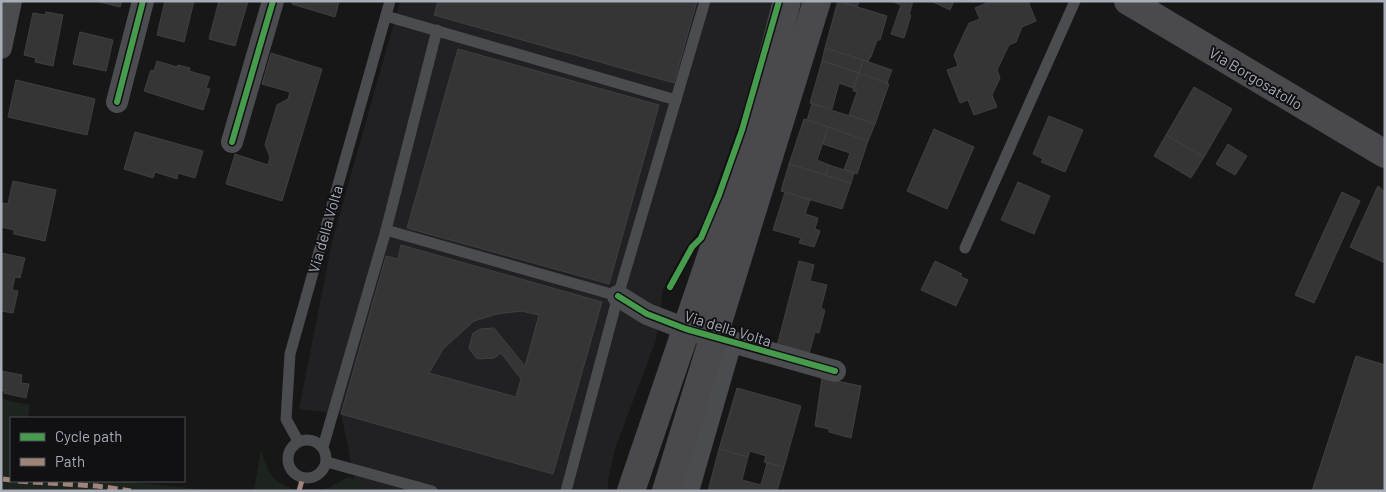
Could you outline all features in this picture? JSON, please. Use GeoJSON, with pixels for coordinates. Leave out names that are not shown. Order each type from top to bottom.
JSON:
{"type":"FeatureCollection","features":[{"type":"Feature","properties":{"kind":"main road","name":"Via della Volta"},"geometry":{"type":"LineString","coordinates":[[631,491],[686,329],[742,175],[787,1]]}},
{"type":"Feature","properties":{"kind":"main road","name":"Via della Volta"},"geometry":{"type":"LineString","coordinates":[[666,491],[721,340],[816,1]]}},
{"type":"Feature","properties":{"kind":"main road","name":"Via Borgosatollo"},"geometry":{"type":"LineString","coordinates":[[1128,1],[1385,154]]}},
{"type":"Feature","properties":{"kind":"street"},"geometry":{"type":"LineString","coordinates":[[1,48],[11,1]]}},
{"type":"Feature","properties":{"kind":"street"},"geometry":{"type":"LineString","coordinates":[[117,102],[143,1]]}},
{"type":"Feature","properties":{"kind":"street"},"geometry":{"type":"LineString","coordinates":[[232,142],[273,1]]}},
{"type":"Feature","properties":{"kind":"street","name":"Via della Volta"},"geometry":{"type":"LineString","coordinates":[[618,296],[647,314],[686,329],[835,371]]}},
{"type":"Feature","properties":{"kind":"street","name":"Via della Volta"},"geometry":{"type":"LineString","coordinates":[[688,491],[721,340]]}},
{"type":"Feature","properties":{"kind":"lane","name":"Via della Volta"},"geometry":{"type":"LineString","coordinates":[[298,441],[286,419],[290,354],[390,1]]}},
{"type":"Feature","properties":{"kind":"lane"},"geometry":{"type":"LineString","coordinates":[[566,491],[618,296],[705,1]]}},
{"type":"Feature","properties":{"kind":"lane"},"geometry":{"type":"LineString","coordinates":[[965,248],[1075,1]]}},
{"type":"Feature","properties":{"kind":"lane"},"geometry":{"type":"LineString","coordinates":[[386,16],[676,100]]}},
{"type":"Feature","properties":{"kind":"lane"},"geometry":{"type":"LineString","coordinates":[[323,447],[386,230],[431,29]]}},
{"type":"Feature","properties":{"kind":"lane","name":"Via della Volta"},"geometry":{"type":"LineString","coordinates":[[386,230],[618,296]]}},
{"type":"Feature","properties":{"kind":"lane"},"geometry":{"type":"LineString","coordinates":[[312,440],[323,447],[327,455],[327,462],[321,474],[312,478],[303,478],[291,469],[288,456],[293,445],[298,441],[312,440]]}},
{"type":"Feature","properties":{"kind":"lane"},"geometry":{"type":"LineString","coordinates":[[327,462],[432,491]]}},
{"type":"Feature","properties":{"kind":"shaded area"},"geometry":{"type":"Polygon","coordinates":[[[400,1],[776,1],[748,98],[703,224],[682,254],[663,289],[656,340],[616,446],[608,480],[608,491],[349,491],[354,476],[341,414],[299,409],[332,242],[400,1]]]}},
{"type":"Feature","properties":{"kind":"shaded area"},"geometry":{"type":"Polygon","coordinates":[[[1,399],[30,405],[28,417],[10,417],[10,482],[132,482],[215,491],[16,491],[1,489],[1,399]]]}},
{"type":"Feature","properties":{"kind":"shaded area"},"geometry":{"type":"Polygon","coordinates":[[[261,450],[273,477],[283,485],[300,491],[254,491],[261,450]]]}},
{"type":"Feature","properties":{"kind":"shaded area"},"geometry":{"type":"Polygon","coordinates":[[[348,477],[363,483],[361,491],[318,491],[330,487],[348,477]]]}},
{"type":"Feature","properties":{"kind":"building"},"geometry":{"type":"Polygon","coordinates":[[[96,1],[122,1],[120,7],[96,1]]]}},
{"type":"Feature","properties":{"kind":"building"},"geometry":{"type":"Polygon","coordinates":[[[165,1],[194,1],[184,42],[157,35],[165,1]]]}},
{"type":"Feature","properties":{"kind":"building"},"geometry":{"type":"Polygon","coordinates":[[[219,1],[248,1],[235,46],[209,39],[219,1]]]}},
{"type":"Feature","properties":{"kind":"building"},"geometry":{"type":"Polygon","coordinates":[[[292,1],[339,1],[335,17],[292,4],[292,1]]]}},
{"type":"Feature","properties":{"kind":"building"},"geometry":{"type":"Polygon","coordinates":[[[438,1],[697,1],[674,83],[434,15],[438,1]]]}},
{"type":"Feature","properties":{"kind":"building"},"geometry":{"type":"Polygon","coordinates":[[[838,1],[887,16],[880,40],[877,40],[868,62],[825,48],[838,1]]]}},
{"type":"Feature","properties":{"kind":"building"},"geometry":{"type":"Polygon","coordinates":[[[839,1],[859,1],[857,7],[839,1]]]}},
{"type":"Feature","properties":{"kind":"building"},"geometry":{"type":"Polygon","coordinates":[[[891,1],[913,1],[904,38],[891,34],[901,5],[891,1]]]}},
{"type":"Feature","properties":{"kind":"building"},"geometry":{"type":"Polygon","coordinates":[[[931,1],[954,1],[950,10],[931,1]]]}},
{"type":"Feature","properties":{"kind":"building"},"geometry":{"type":"Polygon","coordinates":[[[991,1],[1028,1],[1036,21],[1022,27],[1016,42],[1009,45],[997,70],[1000,78],[992,95],[997,107],[974,115],[968,100],[960,103],[947,70],[958,66],[954,55],[969,23],[980,19],[975,8],[991,1]]]}},
{"type":"Feature","properties":{"kind":"building"},"geometry":{"type":"Polygon","coordinates":[[[46,12],[63,15],[53,66],[35,62],[36,58],[24,55],[33,13],[45,15],[46,12]]]}},
{"type":"Feature","properties":{"kind":"building"},"geometry":{"type":"Polygon","coordinates":[[[80,32],[113,40],[106,71],[73,64],[80,32]]]}},
{"type":"Feature","properties":{"kind":"building"},"geometry":{"type":"Polygon","coordinates":[[[825,48],[863,60],[859,73],[822,61],[825,48]]]}},
{"type":"Feature","properties":{"kind":"building"},"geometry":{"type":"Polygon","coordinates":[[[458,49],[659,105],[609,284],[407,228],[458,49]]]}},
{"type":"Feature","properties":{"kind":"building"},"geometry":{"type":"Polygon","coordinates":[[[271,53],[322,69],[282,201],[226,184],[235,154],[268,165],[270,157],[265,145],[277,105],[288,99],[290,92],[262,84],[271,53]]]}},
{"type":"Feature","properties":{"kind":"building"},"geometry":{"type":"Polygon","coordinates":[[[863,60],[892,70],[887,83],[859,73],[863,60]]]}},
{"type":"Feature","properties":{"kind":"building"},"geometry":{"type":"Polygon","coordinates":[[[157,61],[177,67],[178,65],[190,68],[189,71],[210,77],[206,88],[210,89],[203,110],[144,91],[151,70],[154,71],[157,61]]]}},
{"type":"Feature","properties":{"kind":"building"},"geometry":{"type":"Polygon","coordinates":[[[822,61],[859,73],[853,88],[839,83],[832,109],[810,103],[822,61]]]}},
{"type":"Feature","properties":{"kind":"building"},"geometry":{"type":"Polygon","coordinates":[[[859,73],[889,84],[875,124],[849,115],[857,92],[853,91],[859,73]]]}},
{"type":"Feature","properties":{"kind":"building"},"geometry":{"type":"Polygon","coordinates":[[[16,80],[95,99],[87,135],[8,117],[16,80]]]}},
{"type":"Feature","properties":{"kind":"building"},"geometry":{"type":"Polygon","coordinates":[[[1194,87],[1232,109],[1204,157],[1166,135],[1194,87]]]}},
{"type":"Feature","properties":{"kind":"building"},"geometry":{"type":"Polygon","coordinates":[[[812,104],[875,124],[868,141],[807,120],[812,104]]]}},
{"type":"Feature","properties":{"kind":"building"},"geometry":{"type":"Polygon","coordinates":[[[1049,116],[1083,130],[1065,172],[1041,162],[1043,159],[1033,154],[1049,116]]]}},
{"type":"Feature","properties":{"kind":"building"},"geometry":{"type":"Polygon","coordinates":[[[804,119],[828,127],[817,160],[829,165],[825,175],[789,164],[804,119]]]}},
{"type":"Feature","properties":{"kind":"building"},"geometry":{"type":"Polygon","coordinates":[[[828,127],[868,141],[857,174],[844,170],[850,153],[823,144],[828,127]]]}},
{"type":"Feature","properties":{"kind":"building"},"geometry":{"type":"Polygon","coordinates":[[[934,129],[974,147],[947,209],[907,191],[934,129]]]}},
{"type":"Feature","properties":{"kind":"building"},"geometry":{"type":"Polygon","coordinates":[[[135,132],[203,151],[195,178],[178,173],[177,179],[155,172],[153,178],[124,169],[135,132]]]}},
{"type":"Feature","properties":{"kind":"building"},"geometry":{"type":"Polygon","coordinates":[[[1166,135],[1204,157],[1191,178],[1154,156],[1166,135]]]}},
{"type":"Feature","properties":{"kind":"building"},"geometry":{"type":"Polygon","coordinates":[[[1228,144],[1247,156],[1235,175],[1216,164],[1228,144]]]}},
{"type":"Feature","properties":{"kind":"building"},"geometry":{"type":"Polygon","coordinates":[[[789,164],[851,183],[842,209],[781,191],[789,164]]]}},
{"type":"Feature","properties":{"kind":"building"},"geometry":{"type":"Polygon","coordinates":[[[829,165],[854,173],[851,183],[825,175],[829,165]]]}},
{"type":"Feature","properties":{"kind":"building"},"geometry":{"type":"Polygon","coordinates":[[[13,181],[56,190],[45,241],[14,234],[14,230],[1,227],[2,203],[8,204],[13,181]]]}},
{"type":"Feature","properties":{"kind":"building"},"geometry":{"type":"Polygon","coordinates":[[[1018,182],[1050,196],[1034,234],[1001,220],[1018,182]]]}},
{"type":"Feature","properties":{"kind":"building"},"geometry":{"type":"Polygon","coordinates":[[[1378,186],[1385,192],[1385,263],[1350,247],[1378,186]]]}},
{"type":"Feature","properties":{"kind":"building"},"geometry":{"type":"Polygon","coordinates":[[[785,192],[810,200],[805,214],[818,218],[815,229],[820,231],[814,247],[799,243],[801,238],[773,230],[785,192]]]}},
{"type":"Feature","properties":{"kind":"building"},"geometry":{"type":"Polygon","coordinates":[[[1342,192],[1360,201],[1314,303],[1295,295],[1342,192]]]}},
{"type":"Feature","properties":{"kind":"building"},"geometry":{"type":"Polygon","coordinates":[[[401,245],[602,302],[553,474],[341,414],[386,256],[398,259],[401,245]],[[521,311],[497,314],[474,321],[443,349],[429,373],[516,397],[521,379],[501,353],[494,358],[476,358],[469,348],[473,333],[480,329],[494,328],[525,366],[539,315],[521,311]]]}},
{"type":"Feature","properties":{"kind":"building"},"geometry":{"type":"Polygon","coordinates":[[[1,253],[25,258],[20,278],[15,277],[12,290],[18,291],[13,313],[1,311],[1,253]]]}},
{"type":"Feature","properties":{"kind":"building"},"geometry":{"type":"Polygon","coordinates":[[[799,261],[814,265],[810,281],[827,285],[821,308],[825,310],[819,333],[815,332],[809,354],[777,346],[799,261]]]}},
{"type":"Feature","properties":{"kind":"building"},"geometry":{"type":"Polygon","coordinates":[[[935,261],[962,274],[960,276],[968,280],[956,306],[921,290],[935,261]]]}},
{"type":"Feature","properties":{"kind":"building"},"geometry":{"type":"Polygon","coordinates":[[[1356,356],[1385,365],[1385,491],[1312,491],[1356,356]]]}},
{"type":"Feature","properties":{"kind":"building"},"geometry":{"type":"Polygon","coordinates":[[[1,371],[22,375],[21,383],[29,384],[26,398],[4,393],[5,391],[1,390],[1,371]]]}},
{"type":"Feature","properties":{"kind":"building"},"geometry":{"type":"Polygon","coordinates":[[[822,378],[861,386],[851,438],[829,432],[829,429],[815,426],[822,378]]]}},
{"type":"Feature","properties":{"kind":"building"},"geometry":{"type":"Polygon","coordinates":[[[737,388],[801,406],[784,467],[764,462],[766,456],[750,451],[748,457],[719,449],[737,388]]]}},
{"type":"Feature","properties":{"kind":"building"},"geometry":{"type":"Polygon","coordinates":[[[719,449],[748,457],[742,480],[761,485],[767,463],[784,467],[777,491],[708,491],[719,449]]]}},
{"type":"Feature","properties":{"kind":"marked path"},"geometry":{"type":"LineString","coordinates":[[299,491],[303,477]]}},
{"type":"Feature","properties":{"kind":"marked path"},"geometry":{"type":"LineString","coordinates":[[3,479],[10,480]]}},
{"type":"Feature","properties":{"kind":"marked path"},"geometry":{"type":"LineString","coordinates":[[34,482],[97,486],[131,491]]}},
{"type":"Feature","properties":{"kind":"cycle path"},"geometry":{"type":"LineString","coordinates":[[117,102],[143,1]]}},
{"type":"Feature","properties":{"kind":"cycle path"},"geometry":{"type":"LineString","coordinates":[[232,142],[273,1]]}},
{"type":"Feature","properties":{"kind":"cycle path"},"geometry":{"type":"LineString","coordinates":[[670,287],[692,247],[701,238],[719,195],[742,130],[779,1]]}},
{"type":"Feature","properties":{"kind":"cycle path"},"geometry":{"type":"LineString","coordinates":[[618,296],[647,314],[686,329],[835,371]]}}]}
